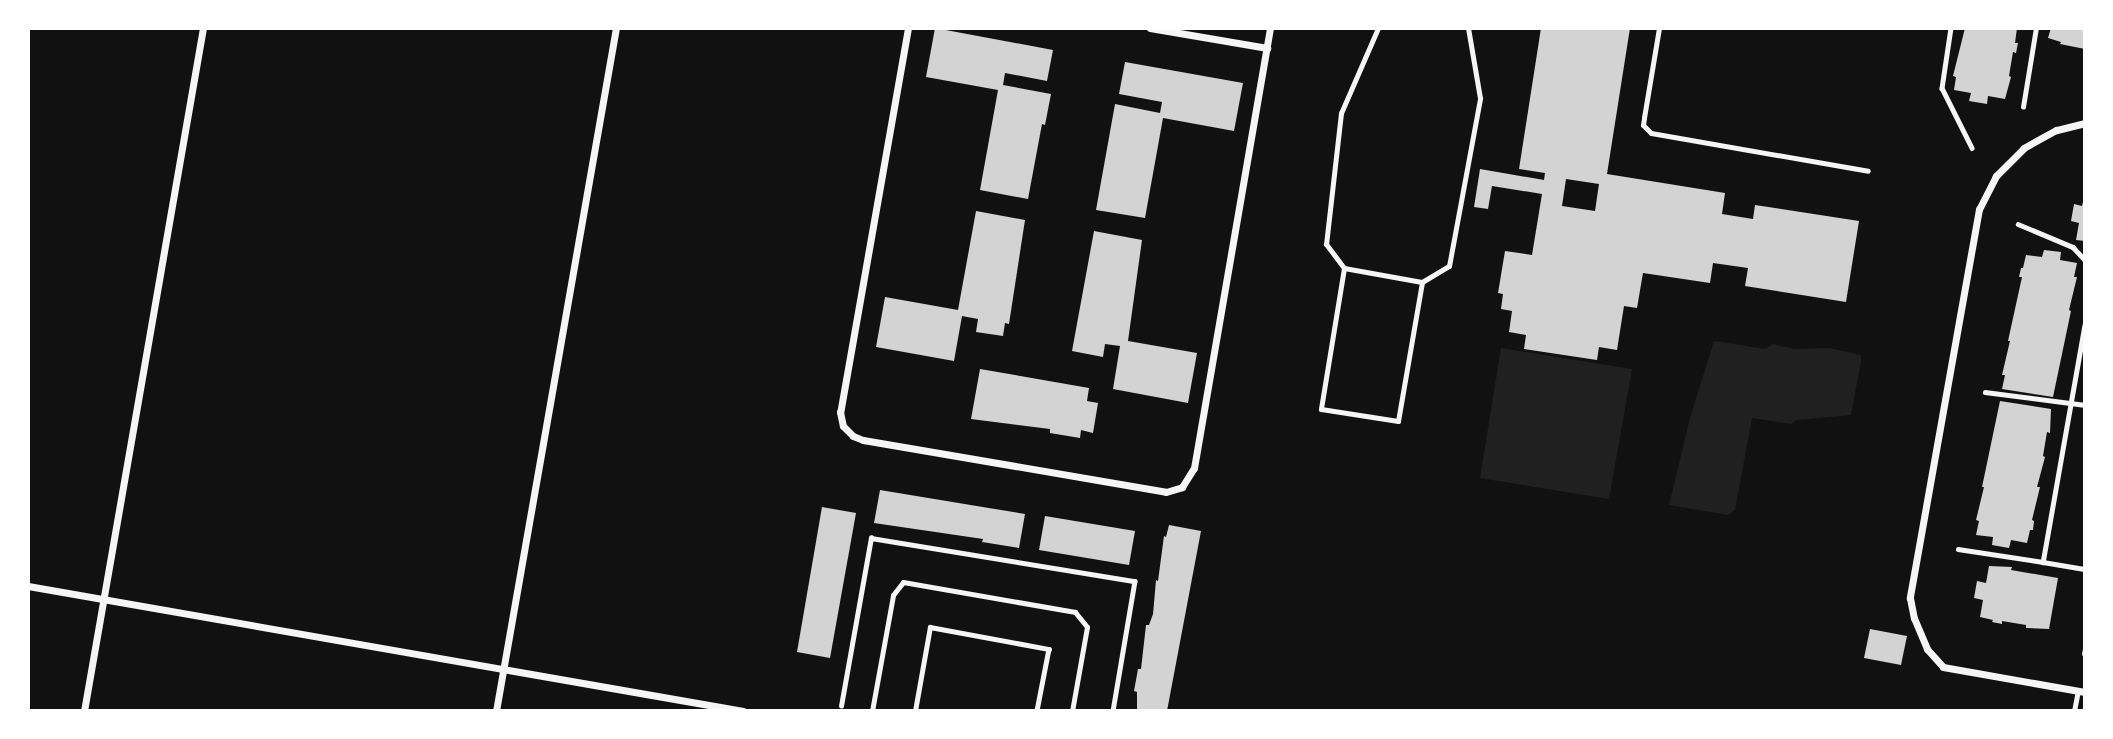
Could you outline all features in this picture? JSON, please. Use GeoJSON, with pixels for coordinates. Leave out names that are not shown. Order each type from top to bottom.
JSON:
{"type":"FeatureCollection","features":[{"type":"Feature","properties":{"kind":"street"},"geometry":{"type":"LineString","coordinates":[[84,711],[203,28]]}},
{"type":"Feature","properties":{"kind":"street"},"geometry":{"type":"LineString","coordinates":[[496,711],[616,28]]}},
{"type":"Feature","properties":{"kind":"street"},"geometry":{"type":"LineString","coordinates":[[908,28],[840,412],[843,426],[853,436],[863,440],[1166,492],[1182,487],[1194,468],[1270,28]]}},
{"type":"Feature","properties":{"kind":"street"},"geometry":{"type":"LineString","coordinates":[[1150,28],[1266,48]]}},
{"type":"Feature","properties":{"kind":"street"},"geometry":{"type":"LineString","coordinates":[[2081,692],[1943,667],[1927,649],[1914,618],[1910,598],[1979,209],[1996,176],[2014,156],[2045,135],[2085,123]]}},
{"type":"Feature","properties":{"kind":"street"},"geometry":{"type":"LineString","coordinates":[[28,586],[743,711]]}},
{"type":"Feature","properties":{"kind":"lane"},"geometry":{"type":"LineString","coordinates":[[1378,28],[1342,113],[1326,244],[1344,268],[1422,282],[1449,265],[1480,98],[1468,28]]}},
{"type":"Feature","properties":{"kind":"lane"},"geometry":{"type":"LineString","coordinates":[[1659,28],[1643,125],[1651,133],[1868,171]]}},
{"type":"Feature","properties":{"kind":"lane"},"geometry":{"type":"LineString","coordinates":[[1344,268],[1321,409],[1398,421],[1422,282]]}},
{"type":"Feature","properties":{"kind":"lane"},"geometry":{"type":"LineString","coordinates":[[872,711],[893,594],[903,582],[1075,612],[1087,627],[1072,711]]}},
{"type":"Feature","properties":{"kind":"lane"},"geometry":{"type":"LineString","coordinates":[[2074,711],[2081,692]]}},
{"type":"Feature","properties":{"kind":"path"},"geometry":{"type":"LineString","coordinates":[[1951,28],[1942,88],[1972,148]]}},
{"type":"Feature","properties":{"kind":"path"},"geometry":{"type":"LineString","coordinates":[[2023,107],[2036,28]]}},
{"type":"Feature","properties":{"kind":"path"},"geometry":{"type":"LineString","coordinates":[[2018,224],[2073,247],[2085,260]]}},
{"type":"Feature","properties":{"kind":"path"},"geometry":{"type":"LineString","coordinates":[[2043,562],[2085,325]]}},
{"type":"Feature","properties":{"kind":"path"},"geometry":{"type":"LineString","coordinates":[[1985,392],[2085,405]]}},
{"type":"Feature","properties":{"kind":"path"},"geometry":{"type":"LineString","coordinates":[[1958,549],[2085,569]]}},
{"type":"Feature","properties":{"kind":"path"},"geometry":{"type":"LineString","coordinates":[[915,711],[930,627],[1049,649],[1037,711]]}},
{"type":"Feature","properties":{"kind":"shaded area"},"geometry":{"type":"Polygon","coordinates":[[[1714,341],[1765,349],[1773,344],[1794,349],[1829,348],[1861,355],[1851,415],[1797,420],[1791,424],[1752,418],[1735,510],[1728,515],[1669,505],[1690,418],[1714,341]]]}},
{"type":"Feature","properties":{"kind":"shaded area"},"geometry":{"type":"Polygon","coordinates":[[[1501,348],[1632,369],[1609,499],[1480,478],[1501,348]]]}},
{"type":"Feature","properties":{"kind":"building"},"geometry":{"type":"Polygon","coordinates":[[[935,28],[1053,50],[1047,81],[1005,73],[1003,85],[1051,94],[1045,125],[1042,124],[1028,199],[980,190],[998,90],[926,77],[935,28]]]}},
{"type":"Feature","properties":{"kind":"building"},"geometry":{"type":"Polygon","coordinates":[[[1541,28],[1630,28],[1607,174],[1725,193],[1722,214],[1753,219],[1755,205],[1859,221],[1846,302],[1745,286],[1748,268],[1713,263],[1710,283],[1643,273],[1637,308],[1624,306],[1617,350],[1599,347],[1597,360],[1524,349],[1526,335],[1509,332],[1512,311],[1501,309],[1503,294],[1498,293],[1505,251],[1532,255],[1542,194],[1492,186],[1488,209],[1474,207],[1480,169],[1544,180],[1545,173],[1519,169],[1541,28]],[[1566,179],[1562,206],[1595,211],[1599,184],[1566,179]]]}},
{"type":"Feature","properties":{"kind":"building"},"geometry":{"type":"Polygon","coordinates":[[[1965,28],[2017,28],[2015,43],[2018,43],[2016,53],[2013,52],[2011,77],[2005,99],[1988,96],[1987,104],[1969,101],[1971,93],[1954,90],[1956,77],[1953,76],[1965,28]]]}},
{"type":"Feature","properties":{"kind":"building"},"geometry":{"type":"Polygon","coordinates":[[[2051,28],[2085,28],[2085,49],[2060,44],[2061,42],[2048,38],[2051,28]]]}},
{"type":"Feature","properties":{"kind":"building"},"geometry":{"type":"Polygon","coordinates":[[[1125,62],[1243,83],[1234,131],[1163,118],[1145,218],[1096,210],[1115,104],[1160,113],[1162,102],[1119,94],[1125,62]]]}},
{"type":"Feature","properties":{"kind":"building"},"geometry":{"type":"Polygon","coordinates":[[[2084,197],[2085,241],[2076,240],[2079,223],[2071,221],[2074,204],[2082,206],[2084,197]]]}},
{"type":"Feature","properties":{"kind":"building"},"geometry":{"type":"Polygon","coordinates":[[[976,211],[1025,220],[1009,324],[1005,323],[1003,336],[976,332],[978,319],[962,316],[954,361],[876,347],[885,297],[958,310],[976,211]]]}},
{"type":"Feature","properties":{"kind":"building"},"geometry":{"type":"Polygon","coordinates":[[[1094,231],[1142,240],[1128,341],[1197,353],[1188,403],[1113,389],[1120,346],[1105,344],[1103,357],[1072,351],[1094,231]]]}},
{"type":"Feature","properties":{"kind":"building"},"geometry":{"type":"Polygon","coordinates":[[[2044,250],[2061,252],[2060,260],[2077,263],[2074,277],[2077,277],[2069,310],[2071,311],[2053,397],[2002,389],[2008,341],[2022,277],[2019,277],[2021,268],[2026,255],[2042,257],[2044,250]]]}},
{"type":"Feature","properties":{"kind":"building"},"geometry":{"type":"Polygon","coordinates":[[[980,369],[1089,388],[1087,401],[1098,403],[1093,433],[1081,430],[1080,438],[1050,433],[1050,429],[971,419],[980,369]]]}},
{"type":"Feature","properties":{"kind":"building"},"geometry":{"type":"Polygon","coordinates":[[[2000,401],[2051,409],[2050,433],[2047,432],[2045,457],[2037,487],[2040,487],[2032,520],[2033,530],[2030,530],[2027,543],[2011,540],[2009,548],[1992,545],[1993,537],[1976,535],[1979,521],[1976,520],[2000,401]]]}},
{"type":"Feature","properties":{"kind":"building"},"geometry":{"type":"Polygon","coordinates":[[[880,490],[1025,514],[1019,548],[982,542],[983,539],[874,523],[880,490]]]}},
{"type":"Feature","properties":{"kind":"building"},"geometry":{"type":"Polygon","coordinates":[[[822,507],[856,513],[830,658],[797,652],[822,507]]]}},
{"type":"Feature","properties":{"kind":"building"},"geometry":{"type":"Polygon","coordinates":[[[1045,516],[1135,531],[1129,565],[1039,550],[1045,516]]]}},
{"type":"Feature","properties":{"kind":"building"},"geometry":{"type":"Polygon","coordinates":[[[1169,525],[1201,531],[1167,711],[1137,711],[1137,692],[1134,691],[1138,669],[1141,669],[1146,625],[1149,625],[1153,614],[1156,580],[1158,581],[1164,536],[1166,537],[1169,525]]]}},
{"type":"Feature","properties":{"kind":"building"},"geometry":{"type":"Polygon","coordinates":[[[1989,566],[2012,567],[2011,570],[2058,578],[2049,629],[2026,628],[2026,625],[2002,621],[2002,624],[1980,617],[1983,600],[1974,598],[1977,581],[1986,583],[1989,566]]]}},
{"type":"Feature","properties":{"kind":"building"},"geometry":{"type":"Polygon","coordinates":[[[1870,629],[1907,636],[1901,665],[1864,658],[1870,629]]]}}]}
